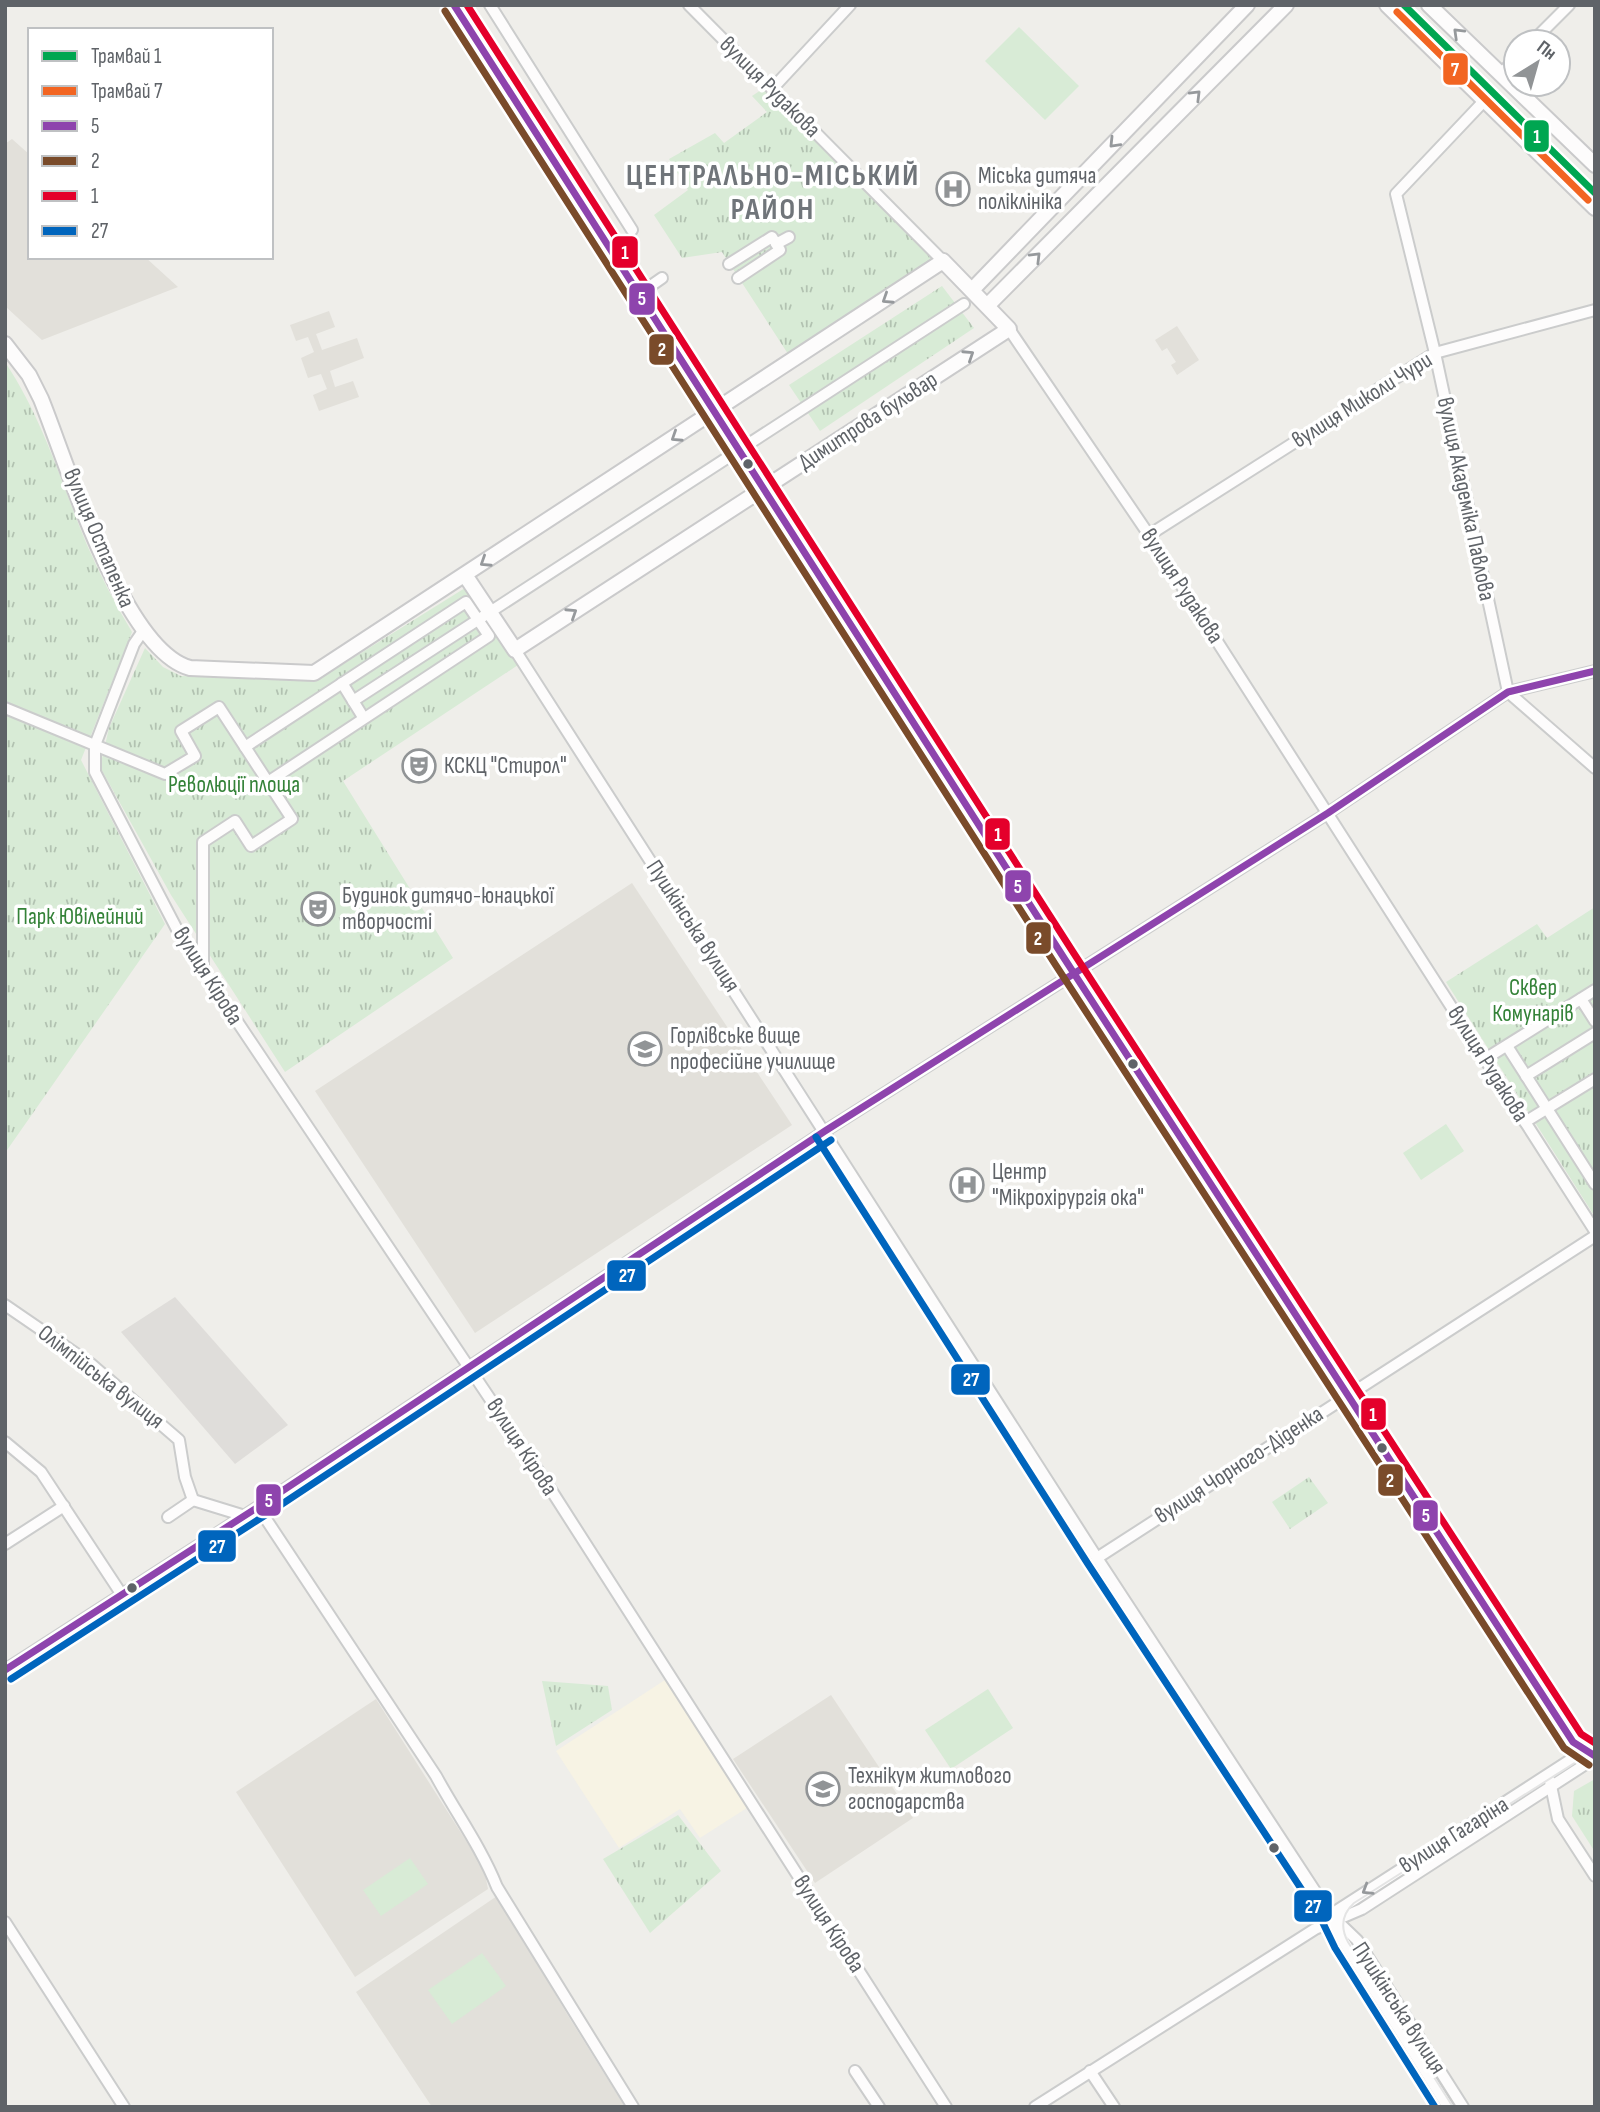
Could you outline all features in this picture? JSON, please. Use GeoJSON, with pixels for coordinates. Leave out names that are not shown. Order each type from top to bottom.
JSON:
{"type":"FeatureCollection","features":[{"type":"Feature","properties":{"kind":"street"},"geometry":{"type":"LineString","coordinates":[[454,5],[1074,974],[1347,1394],[1589,1749]]}},
{"type":"Feature","properties":{"kind":"street"},"geometry":{"type":"LineString","coordinates":[[490,5],[632,230]]}},
{"type":"Feature","properties":{"kind":"street","name":"вулиця Рудакова"},"geometry":{"type":"LineString","coordinates":[[690,5],[1009,329],[1149,535],[1595,1231]]}},
{"type":"Feature","properties":{"kind":"street"},"geometry":{"type":"LineString","coordinates":[[772,89],[850,5]]}},
{"type":"Feature","properties":{"kind":"street"},"geometry":{"type":"LineString","coordinates":[[972,290],[1247,5]]}},
{"type":"Feature","properties":{"kind":"street"},"geometry":{"type":"LineString","coordinates":[[988,305],[1286,5]]}},
{"type":"Feature","properties":{"kind":"street"},"geometry":{"type":"LineString","coordinates":[[1387,5],[1595,208]]}},
{"type":"Feature","properties":{"kind":"street"},"geometry":{"type":"LineString","coordinates":[[1429,5],[1595,165]]}},
{"type":"Feature","properties":{"kind":"street"},"geometry":{"type":"LineString","coordinates":[[1546,28],[1569,5]]}},
{"type":"Feature","properties":{"kind":"street","name":"вулиця Академіка Павлова"},"geometry":{"type":"LineString","coordinates":[[1485,100],[1396,194],[1435,353],[1508,692]]}},
{"type":"Feature","properties":{"kind":"street"},"geometry":{"type":"LineString","coordinates":[[730,264],[772,237],[780,250],[738,278]]}},
{"type":"Feature","properties":{"kind":"street"},"geometry":{"type":"LineString","coordinates":[[776,244],[789,237]]}},
{"type":"Feature","properties":{"kind":"street"},"geometry":{"type":"LineString","coordinates":[[464,575],[943,261]]}},
{"type":"Feature","properties":{"kind":"street"},"geometry":{"type":"LineString","coordinates":[[639,294],[662,278]]}},
{"type":"Feature","properties":{"kind":"street"},"geometry":{"type":"LineString","coordinates":[[353,701],[964,304]]}},
{"type":"Feature","properties":{"kind":"street","name":"вулиця Миколи Чури"},"geometry":{"type":"LineString","coordinates":[[1149,535],[1435,353],[1595,310]]}},
{"type":"Feature","properties":{"kind":"street","name":"Димитрова бульвар"},"geometry":{"type":"LineString","coordinates":[[515,650],[1009,329]]}},
{"type":"Feature","properties":{"kind":"street","name":"вулиця Остапенка"},"geometry":{"type":"LineString","coordinates":[[5,344],[29,376],[41,399],[120,594],[143,631],[170,659],[190,668],[314,673],[464,575]]}},
{"type":"Feature","properties":{"kind":"street","name":"Пушкінська вулиця"},"geometry":{"type":"LineString","coordinates":[[464,575],[484,616],[515,650],[1097,1558],[1333,1919],[1448,2107]]}},
{"type":"Feature","properties":{"kind":"street"},"geometry":{"type":"LineString","coordinates":[[245,747],[466,602],[484,616],[489,636],[268,782]]}},
{"type":"Feature","properties":{"kind":"street","name":"вулиця Кірова"},"geometry":{"type":"LineString","coordinates":[[143,631],[134,644],[94,745],[95,772],[182,939],[468,1366],[946,2107]]}},
{"type":"Feature","properties":{"kind":"street"},"geometry":{"type":"LineString","coordinates":[[5,1670],[245,1516],[825,1131],[1328,813],[1508,692],[1595,671]]}},
{"type":"Feature","properties":{"kind":"street"},"geometry":{"type":"LineString","coordinates":[[342,683],[363,717]]}},
{"type":"Feature","properties":{"kind":"street"},"geometry":{"type":"LineString","coordinates":[[1508,692],[1595,768]]}},
{"type":"Feature","properties":{"kind":"street"},"geometry":{"type":"LineString","coordinates":[[5,708],[165,774],[195,756],[181,731],[219,707],[292,819],[251,846],[235,821],[203,842],[203,969]]}},
{"type":"Feature","properties":{"kind":"street"},"geometry":{"type":"LineString","coordinates":[[1485,1059],[1595,990]]}},
{"type":"Feature","properties":{"kind":"street"},"geometry":{"type":"LineString","coordinates":[[1581,999],[1595,1021]]}},
{"type":"Feature","properties":{"kind":"street"},"geometry":{"type":"LineString","coordinates":[[1526,1076],[1595,1033]]}},
{"type":"Feature","properties":{"kind":"street"},"geometry":{"type":"LineString","coordinates":[[1507,1046],[1595,1184]]}},
{"type":"Feature","properties":{"kind":"street"},"geometry":{"type":"LineString","coordinates":[[1525,1122],[1595,1079]]}},
{"type":"Feature","properties":{"kind":"street","name":"вулиця Чорного-Діденка"},"geometry":{"type":"LineString","coordinates":[[1097,1558],[1595,1236]]}},
{"type":"Feature","properties":{"kind":"street","name":"Олімпійська вулиця"},"geometry":{"type":"LineString","coordinates":[[5,1305],[91,1364],[179,1440],[185,1477],[193,1500]]}},
{"type":"Feature","properties":{"kind":"street"},"geometry":{"type":"LineString","coordinates":[[5,1442],[41,1472],[122,1595]]}},
{"type":"Feature","properties":{"kind":"street"},"geometry":{"type":"LineString","coordinates":[[168,1517],[193,1500],[245,1516]]}},
{"type":"Feature","properties":{"kind":"street"},"geometry":{"type":"LineString","coordinates":[[5,1544],[64,1506]]}},
{"type":"Feature","properties":{"kind":"street"},"geometry":{"type":"LineString","coordinates":[[258,1507],[436,1776],[485,1856],[497,1887],[633,2107]]}},
{"type":"Feature","properties":{"kind":"street","name":"вулиця Гагаріна"},"geometry":{"type":"LineString","coordinates":[[1035,2107],[1333,1919],[1589,1749]]}},
{"type":"Feature","properties":{"kind":"street","name":"вулиця Гагаріна"},"geometry":{"type":"LineString","coordinates":[[1333,1919],[1362,1909],[1550,1787],[1589,1749]]}},
{"type":"Feature","properties":{"kind":"street"},"geometry":{"type":"LineString","coordinates":[[1549,1775],[1558,1819],[1595,1876]]}},
{"type":"Feature","properties":{"kind":"street"},"geometry":{"type":"LineString","coordinates":[[1357,1940],[1354,1927],[1362,1909]]}},
{"type":"Feature","properties":{"kind":"street","name":"Пушкінська вулиця"},"geometry":{"type":"LineString","coordinates":[[1333,1919],[1357,1940],[1463,2107]]}},
{"type":"Feature","properties":{"kind":"street"},"geometry":{"type":"LineString","coordinates":[[5,1923],[124,2107]]}},
{"type":"Feature","properties":{"kind":"street"},"geometry":{"type":"LineString","coordinates":[[855,2071],[879,2107]]}},
{"type":"Feature","properties":{"kind":"street"},"geometry":{"type":"LineString","coordinates":[[1090,2071],[1114,2107]]}},
{"type":"Feature","properties":{"kind":"shaded area"},"geometry":{"type":"Polygon","coordinates":[[[12,139],[28,153],[28,259],[147,259],[178,287],[42,340],[5,306],[5,144],[12,139]]]}},
{"type":"Feature","properties":{"kind":"shaded area"},"geometry":{"type":"Polygon","coordinates":[[[329,311],[335,327],[316,334],[322,350],[357,338],[364,358],[330,371],[335,387],[353,381],[359,397],[319,411],[313,395],[327,389],[321,374],[308,378],[301,358],[314,352],[308,337],[296,341],[290,325],[329,311]]]}},
{"type":"Feature","properties":{"kind":"shaded area"},"geometry":{"type":"Polygon","coordinates":[[[1177,326],[1199,360],[1177,375],[1171,365],[1176,362],[1167,348],[1162,351],[1155,340],[1177,326]]]}},
{"type":"Feature","properties":{"kind":"shaded area"},"geometry":{"type":"Polygon","coordinates":[[[632,883],[792,1125],[475,1333],[315,1091],[632,883]]]}},
{"type":"Feature","properties":{"kind":"shaded area"},"geometry":{"type":"Polygon","coordinates":[[[175,1297],[288,1425],[235,1464],[121,1332],[175,1297]]]}},
{"type":"Feature","properties":{"kind":"shaded area"},"geometry":{"type":"Polygon","coordinates":[[[668,1678],[750,1806],[700,1838],[680,1809],[619,1848],[556,1751],[668,1678]]]}},
{"type":"Feature","properties":{"kind":"shaded area","name":"Технікум житлового господарства"},"geometry":{"type":"Polygon","coordinates":[[[831,1695],[913,1818],[815,1883],[733,1759],[831,1695]]]}},
{"type":"Feature","properties":{"kind":"shaded area"},"geometry":{"type":"Polygon","coordinates":[[[376,1699],[484,1869],[488,1889],[355,1977],[236,1792],[376,1699]]]}},
{"type":"Feature","properties":{"kind":"shaded area"},"geometry":{"type":"Polygon","coordinates":[[[497,1896],[625,2107],[432,2107],[356,1992],[497,1896]]]}},
{"type":"Feature","properties":{"kind":"green space"},"geometry":{"type":"Polygon","coordinates":[[[1019,27],[1079,86],[1045,120],[985,61],[1019,27]]]}},
{"type":"Feature","properties":{"kind":"green space"},"geometry":{"type":"Polygon","coordinates":[[[770,84],[943,257],[790,357],[722,252],[682,258],[654,215],[688,190],[669,159],[715,133],[724,143],[767,112],[752,96],[770,84]]]}},
{"type":"Feature","properties":{"kind":"green space"},"geometry":{"type":"Polygon","coordinates":[[[942,286],[974,328],[820,431],[789,385],[942,286]]]}},
{"type":"Feature","properties":{"kind":"green space","name":"Парк Ювілейний"},"geometry":{"type":"Polygon","coordinates":[[[5,362],[30,406],[92,556],[132,632],[81,760],[165,924],[5,1153],[5,362]]]}},
{"type":"Feature","properties":{"kind":"green space","name":"Революції площа"},"geometry":{"type":"Polygon","coordinates":[[[465,588],[518,665],[343,781],[453,958],[285,1072],[171,895],[100,767],[109,728],[145,648],[163,667],[181,676],[321,678],[465,588]]]}},
{"type":"Feature","properties":{"kind":"green space","name":"Сквер Комунарів"},"geometry":{"type":"Polygon","coordinates":[[[1595,907],[1595,1217],[1446,982],[1537,924],[1547,938],[1595,907]]]}},
{"type":"Feature","properties":{"kind":"green space"},"geometry":{"type":"Polygon","coordinates":[[[1446,1124],[1464,1151],[1421,1180],[1403,1153],[1446,1124]]]}},
{"type":"Feature","properties":{"kind":"green space"},"geometry":{"type":"Polygon","coordinates":[[[1309,1477],[1328,1503],[1290,1529],[1272,1502],[1309,1477]]]}},
{"type":"Feature","properties":{"kind":"green space"},"geometry":{"type":"Polygon","coordinates":[[[542,1681],[608,1686],[612,1710],[556,1746],[542,1681]]]}},
{"type":"Feature","properties":{"kind":"green space"},"geometry":{"type":"Polygon","coordinates":[[[988,1689],[1013,1728],[951,1769],[925,1730],[988,1689]]]}},
{"type":"Feature","properties":{"kind":"green space"},"geometry":{"type":"Polygon","coordinates":[[[1595,1779],[1595,1852],[1572,1816],[1574,1791],[1595,1779]]]}},
{"type":"Feature","properties":{"kind":"green space"},"geometry":{"type":"Polygon","coordinates":[[[678,1815],[721,1871],[650,1933],[603,1859],[678,1815]]]}},
{"type":"Feature","properties":{"kind":"green space"},"geometry":{"type":"Polygon","coordinates":[[[410,1858],[428,1884],[381,1916],[363,1890],[410,1858]]]}},
{"type":"Feature","properties":{"kind":"green space"},"geometry":{"type":"Polygon","coordinates":[[[482,1953],[506,1986],[452,2024],[428,1990],[482,1953]]]}},
{"type":"Feature","properties":{"kind":"tram line","name":"1"},"geometry":{"type":"LineString","coordinates":[[1404,5],[1595,193]]}},
{"type":"Feature","properties":{"kind":"tram line","name":"7"},"geometry":{"type":"LineString","coordinates":[[1397,12],[1588,200]]}},
{"type":"Feature","properties":{"kind":"tram line"},"geometry":{"type":"LineString","coordinates":[[1453,2107],[1348,1942],[1343,1926],[1345,1916],[1354,1903],[1595,1750]]}},
{"type":"Feature","properties":{"kind":"transit line","name":"5"},"geometry":{"type":"LineString","coordinates":[[454,5],[1064,958],[1573,1742],[1595,1756]]}},
{"type":"Feature","properties":{"kind":"transit line","name":"1"},"geometry":{"type":"LineString","coordinates":[[467,5],[1073,952],[1581,1734],[1595,1743]]}},
{"type":"Feature","properties":{"kind":"transit line","name":"2"},"geometry":{"type":"LineString","coordinates":[[445,11],[1055,964],[1564,1748],[1589,1765]]}},
{"type":"Feature","properties":{"kind":"transit line","name":"5"},"geometry":{"type":"LineString","coordinates":[[5,1670],[258,1507],[825,1131],[1328,813],[1508,692],[1595,671]]}},
{"type":"Feature","properties":{"kind":"transit line","name":"27"},"geometry":{"type":"LineString","coordinates":[[816,1137],[1088,1564],[1321,1919],[1335,1948],[1435,2107]]}},
{"type":"Feature","properties":{"kind":"transit line","name":"27"},"geometry":{"type":"LineString","coordinates":[[11,1679],[264,1516],[831,1140]]}},
{"type":"Feature","properties":{"kind":"place","name":"Міська дитяча поліклініка"},"geometry":{"type":"Point","coordinates":[953,189]}},
{"type":"Feature","properties":{"kind":"place","name":"КСКЦ \"Стирол\""},"geometry":{"type":"Point","coordinates":[419,766]}},
{"type":"Feature","properties":{"kind":"place","name":"Будинок дитячо-юнацької творчості"},"geometry":{"type":"Point","coordinates":[318,909]}},
{"type":"Feature","properties":{"kind":"place","name":"Горлівське вище професійне училище"},"geometry":{"type":"Point","coordinates":[645,1049]}},
{"type":"Feature","properties":{"kind":"place","name":"Центр \"Мікрохірургія ока\""},"geometry":{"type":"Point","coordinates":[967,1185]}},
{"type":"Feature","properties":{"kind":"place","name":"Технікум житлового господарства"},"geometry":{"type":"Point","coordinates":[823,1789]}},
{"type":"Feature","properties":{"kind":"district","name":"ЦЕНТРАЛЬНО-МІСЬКИЙ РАЙОН"},"geometry":{"type":"Point","coordinates":[773,193]}}]}
